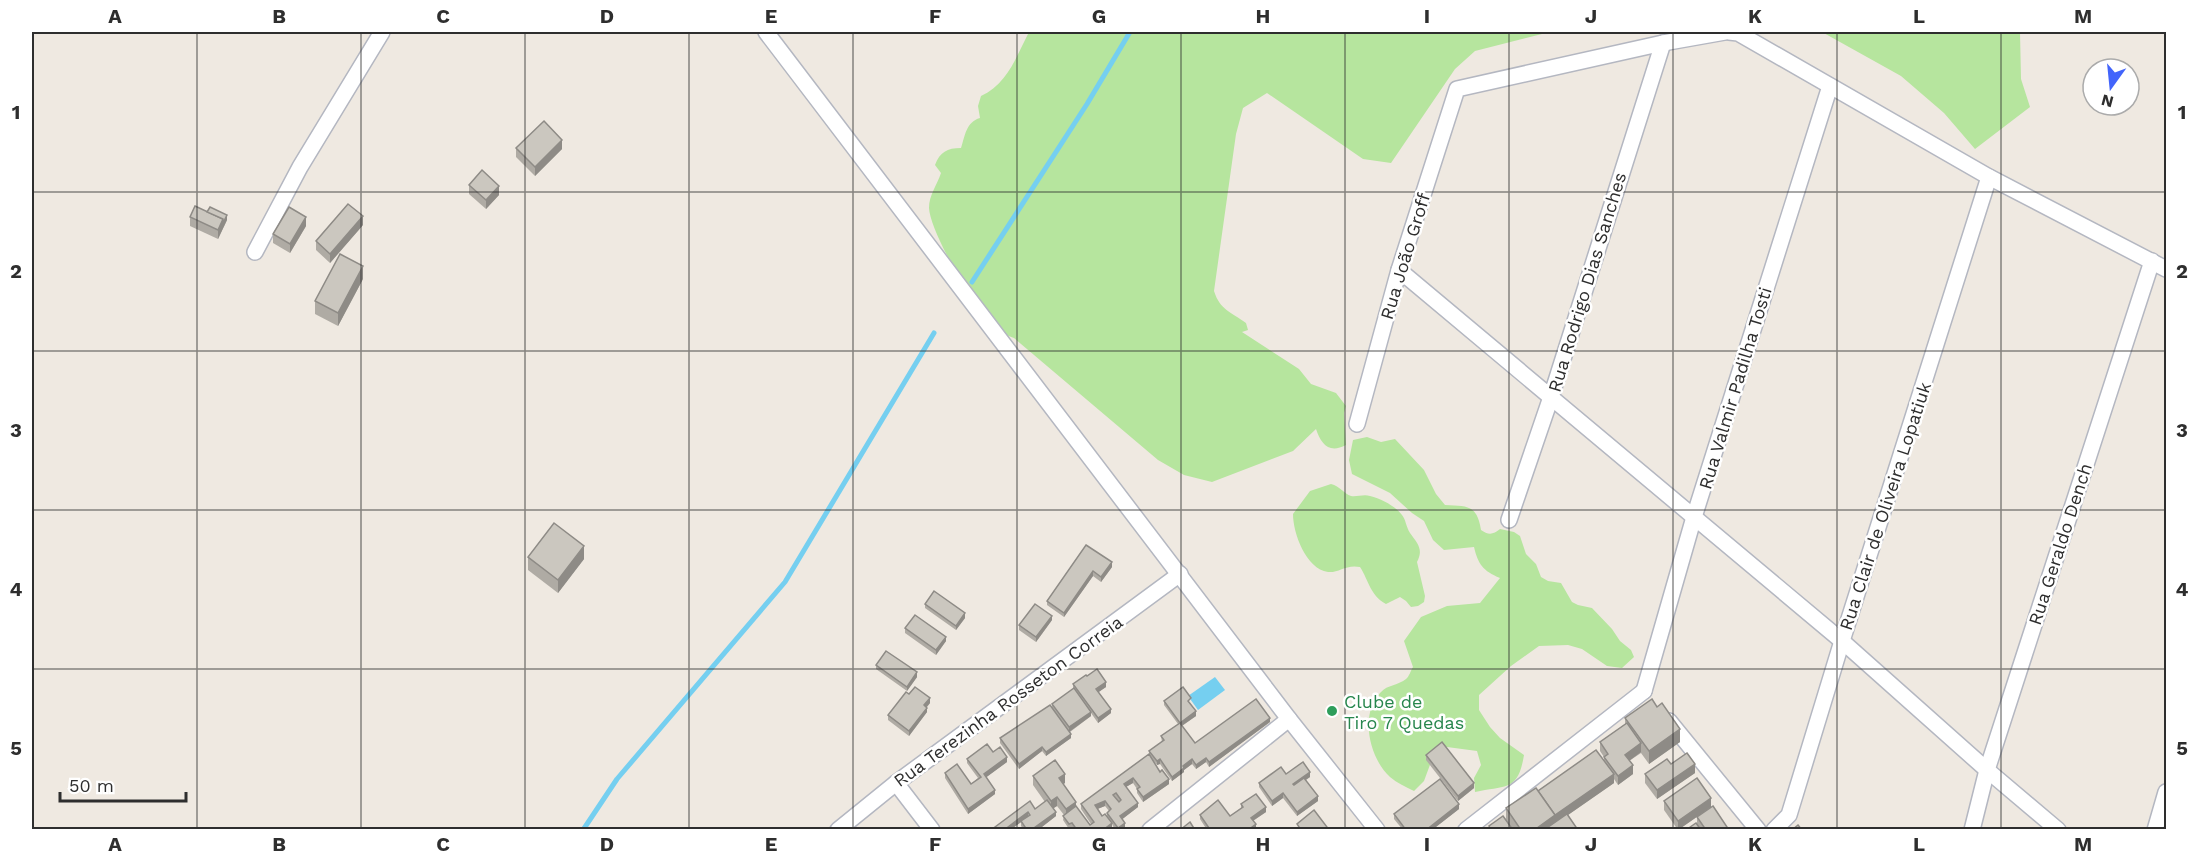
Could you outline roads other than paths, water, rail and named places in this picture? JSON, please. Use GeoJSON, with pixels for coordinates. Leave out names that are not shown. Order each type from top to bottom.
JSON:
{"type":"FeatureCollection","features":[{"type":"Feature","properties":{"kind":"street"},"geometry":{"type":"LineString","coordinates":[[255,252],[300,167],[382,32]]}},
{"type":"Feature","properties":{"kind":"street"},"geometry":{"type":"LineString","coordinates":[[766,32],[1288,719],[1377,830]]}},
{"type":"Feature","properties":{"kind":"street"},"geometry":{"type":"LineString","coordinates":[[1663,43],[1727,32],[1738,33],[1989,177],[2166,269]]}},
{"type":"Feature","properties":{"kind":"street","name":"Rua João Groff"},"geometry":{"type":"LineString","coordinates":[[1357,424],[1399,270],[1457,89],[1663,43]]}},
{"type":"Feature","properties":{"kind":"street","name":"Rua Rodrigo Dias Sanches"},"geometry":{"type":"LineString","coordinates":[[1509,520],[1551,397],[1663,43]]}},
{"type":"Feature","properties":{"kind":"street","name":"Rua Valmir Padilha Tosti"},"geometry":{"type":"LineString","coordinates":[[1652,701],[1694,517],[1830,86]]}},
{"type":"Feature","properties":{"kind":"street","name":"Rua Clair de Oliveira Lopatiuk"},"geometry":{"type":"LineString","coordinates":[[1774,830],[1789,815],[1989,177]]}},
{"type":"Feature","properties":{"kind":"street","name":"Rua Geraldo Dench"},"geometry":{"type":"LineString","coordinates":[[1972,830],[1987,770],[2152,261]]}},
{"type":"Feature","properties":{"kind":"street"},"geometry":{"type":"LineString","coordinates":[[1399,270],[1842,641],[2058,830]]}},
{"type":"Feature","properties":{"kind":"street","name":"Rua Terezinha Rosseton Correia"},"geometry":{"type":"LineString","coordinates":[[838,830],[896,783],[1180,574]]}},
{"type":"Feature","properties":{"kind":"street"},"geometry":{"type":"LineString","coordinates":[[1466,830],[1652,701],[1758,830]]}},
{"type":"Feature","properties":{"kind":"street"},"geometry":{"type":"LineString","coordinates":[[1150,830],[1288,719]]}},
{"type":"Feature","properties":{"kind":"street"},"geometry":{"type":"LineString","coordinates":[[896,783],[932,830]]}},
{"type":"Feature","properties":{"kind":"street"},"geometry":{"type":"LineString","coordinates":[[2155,830],[2166,792]]}},
{"type":"Feature","properties":{"kind":"water"},"geometry":{"type":"Polygon","coordinates":[[[1215,677],[1225,690],[1198,710],[1188,696],[1215,677]]]}},
{"type":"Feature","properties":{"kind":"waterway"},"geometry":{"type":"LineString","coordinates":[[972,282],[1087,104],[1130,32]]}},
{"type":"Feature","properties":{"kind":"waterway"},"geometry":{"type":"LineString","coordinates":[[583,830],[617,779],[785,582],[934,333]]}},
{"type":"Feature","properties":{"kind":"place","name":"Clube de Tiro 7 Quedas"},"geometry":{"type":"Point","coordinates":[1332,711]}}]}
